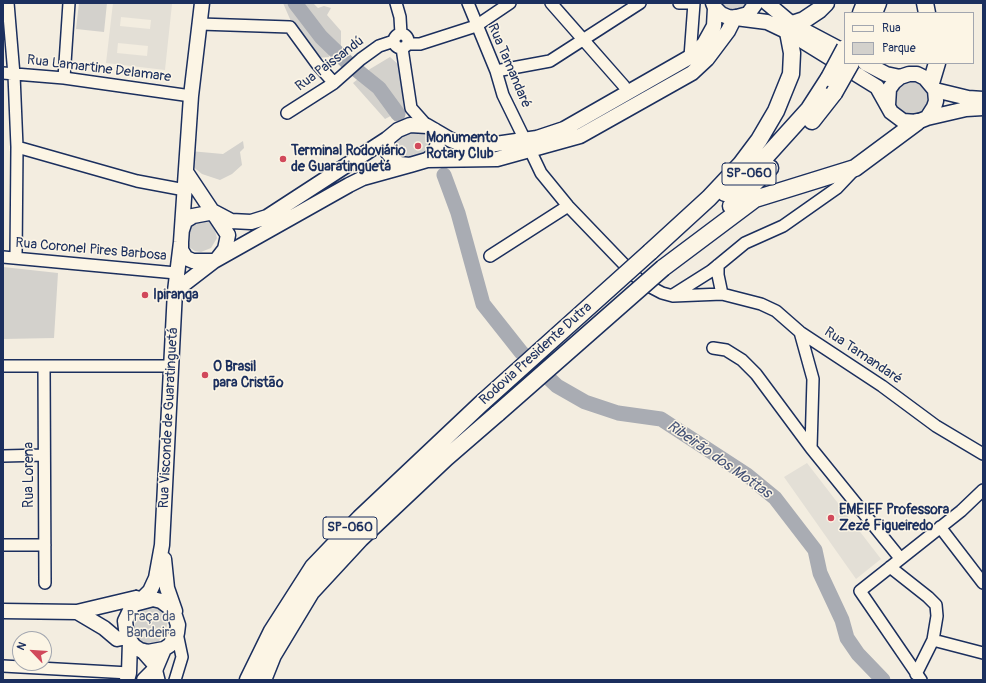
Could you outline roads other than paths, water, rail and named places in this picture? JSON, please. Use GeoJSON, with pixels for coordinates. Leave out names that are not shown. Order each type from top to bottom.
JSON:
{"type":"FeatureCollection","features":[{"type":"Feature","properties":{"kind":"highway"},"geometry":{"type":"LineString","coordinates":[[650,252],[710,198],[741,164],[759,140],[776,110],[791,74],[792,53],[790,28],[804,20],[826,3]]}},
{"type":"Feature","properties":{"kind":"highway","name":"Rodovia Presidente Dutra"},"geometry":{"type":"LineString","coordinates":[[263,680],[273,655],[312,592],[360,538],[446,458],[663,268],[758,181],[814,120],[832,85],[844,51]]}},
{"type":"Feature","properties":{"kind":"highway","name":"Rodovia Presidente Dutra"},"geometry":{"type":"LineString","coordinates":[[248,680],[272,631],[313,567],[360,518],[484,401],[650,252],[753,171],[850,64]]}},
{"type":"Feature","properties":{"kind":"highway"},"geometry":{"type":"LineString","coordinates":[[933,87],[937,64]]}},
{"type":"Feature","properties":{"kind":"highway"},"geometry":{"type":"LineString","coordinates":[[663,268],[755,199],[855,168],[922,120]]}},
{"type":"Feature","properties":{"kind":"main road","name":"Rua Visconde de Guaratinguetá"},"geometry":{"type":"LineString","coordinates":[[137,600],[150,591],[156,578],[162,545],[176,273],[185,190],[191,96],[202,3]]}},
{"type":"Feature","properties":{"kind":"main road"},"geometry":{"type":"LineString","coordinates":[[214,261],[193,261],[186,258],[181,250],[181,236],[185,221],[193,216],[214,212],[231,222],[251,222],[262,220],[387,140],[398,130],[410,125],[431,128],[451,140],[466,146],[527,145],[580,136],[692,74],[707,59],[736,17],[748,14],[756,3]]}},
{"type":"Feature","properties":{"kind":"main road"},"geometry":{"type":"LineString","coordinates":[[766,3],[790,28],[877,87],[896,117],[903,121],[922,120],[966,109],[983,108]]}},
{"type":"Feature","properties":{"kind":"main road"},"geometry":{"type":"LineString","coordinates":[[427,160],[498,159],[564,129],[690,57],[704,44],[714,26],[714,6]]}},
{"type":"Feature","properties":{"kind":"main road"},"geometry":{"type":"LineString","coordinates":[[714,6],[725,15],[767,22],[790,28],[844,52]]}},
{"type":"Feature","properties":{"kind":"main road"},"geometry":{"type":"LineString","coordinates":[[867,64],[886,74],[900,77]]}},
{"type":"Feature","properties":{"kind":"main road"},"geometry":{"type":"LineString","coordinates":[[888,105],[889,89],[900,77],[909,74],[917,74],[925,78],[933,87],[936,101],[934,107],[922,120]]}},
{"type":"Feature","properties":{"kind":"main road"},"geometry":{"type":"LineString","coordinates":[[933,87],[968,98],[983,100]]}},
{"type":"Feature","properties":{"kind":"main road"},"geometry":{"type":"LineString","coordinates":[[176,273],[214,261],[363,178],[427,160],[434,155],[438,149],[439,140],[431,128]]}},
{"type":"Feature","properties":{"kind":"main road"},"geometry":{"type":"LineString","coordinates":[[387,140],[388,153],[394,160],[399,164],[410,166]]}},
{"type":"Feature","properties":{"kind":"main road"},"geometry":{"type":"LineString","coordinates":[[175,292],[214,261],[225,249],[228,236],[214,212],[186,172]]}},
{"type":"Feature","properties":{"kind":"main road","name":"Rua Visconde de Guaratinguetá"},"geometry":{"type":"LineString","coordinates":[[162,545],[167,588],[177,617]]}},
{"type":"Feature","properties":{"kind":"main road"},"geometry":{"type":"LineString","coordinates":[[3,610],[77,612],[137,600],[153,599],[161,601],[173,610],[177,617],[177,633],[170,645],[156,652],[117,639],[104,628],[77,612]]}},
{"type":"Feature","properties":{"kind":"main road"},"geometry":{"type":"LineString","coordinates":[[128,677],[132,643],[125,621],[137,600]]}},
{"type":"Feature","properties":{"kind":"main road"},"geometry":{"type":"LineString","coordinates":[[144,680],[158,674],[164,649]]}},
{"type":"Feature","properties":{"kind":"street"},"geometry":{"type":"LineString","coordinates":[[8,3],[9,74],[17,147],[16,258]]}},
{"type":"Feature","properties":{"kind":"street"},"geometry":{"type":"LineString","coordinates":[[64,78],[69,3]]}},
{"type":"Feature","properties":{"kind":"street"},"geometry":{"type":"LineString","coordinates":[[396,3],[400,17],[401,42],[411,108],[431,128]]}},
{"type":"Feature","properties":{"kind":"street","name":"Rua Tamandaré"},"geometry":{"type":"LineString","coordinates":[[468,3],[476,26],[496,71],[503,95],[541,173],[568,206],[641,282],[662,293],[673,296],[722,294],[762,304],[776,311],[800,332],[882,386],[936,426],[983,454]]}},
{"type":"Feature","properties":{"kind":"street","name":"Rua Paissandú"},"geometry":{"type":"LineString","coordinates":[[287,113],[334,83],[361,59],[379,46],[401,42],[420,44],[476,26],[510,3]]}},
{"type":"Feature","properties":{"kind":"street"},"geometry":{"type":"LineString","coordinates":[[551,3],[624,86]]}},
{"type":"Feature","properties":{"kind":"street"},"geometry":{"type":"LineString","coordinates":[[496,71],[550,61],[640,3]]}},
{"type":"Feature","properties":{"kind":"street"},"geometry":{"type":"LineString","coordinates":[[679,3],[689,3]]}},
{"type":"Feature","properties":{"kind":"street"},"geometry":{"type":"LineString","coordinates":[[690,57],[694,3]]}},
{"type":"Feature","properties":{"kind":"street"},"geometry":{"type":"LineString","coordinates":[[200,24],[290,27],[317,64],[334,83]]}},
{"type":"Feature","properties":{"kind":"street","name":"Rua Lamartine Delamare"},"geometry":{"type":"LineString","coordinates":[[9,74],[64,78],[191,96]]}},
{"type":"Feature","properties":{"kind":"street"},"geometry":{"type":"LineString","coordinates":[[17,147],[137,181],[185,190]]}},
{"type":"Feature","properties":{"kind":"street"},"geometry":{"type":"LineString","coordinates":[[673,296],[718,265],[745,244],[784,226],[837,188],[855,168]]}},
{"type":"Feature","properties":{"kind":"street"},"geometry":{"type":"LineString","coordinates":[[490,256],[568,206]]}},
{"type":"Feature","properties":{"kind":"street","name":"Rua Coronel Pires Barbosa"},"geometry":{"type":"LineString","coordinates":[[3,257],[176,273]]}},
{"type":"Feature","properties":{"kind":"street"},"geometry":{"type":"LineString","coordinates":[[718,265],[718,275],[722,294]]}},
{"type":"Feature","properties":{"kind":"street"},"geometry":{"type":"LineString","coordinates":[[800,332],[813,379],[811,448]]}},
{"type":"Feature","properties":{"kind":"street"},"geometry":{"type":"LineString","coordinates":[[713,348],[726,350],[742,360],[756,374],[811,448],[900,558]]}},
{"type":"Feature","properties":{"kind":"street"},"geometry":{"type":"LineString","coordinates":[[3,366],[172,366]]}},
{"type":"Feature","properties":{"kind":"street","name":"Rua Lorena"},"geometry":{"type":"LineString","coordinates":[[44,366],[45,583]]}},
{"type":"Feature","properties":{"kind":"street"},"geometry":{"type":"LineString","coordinates":[[3,456],[44,455]]}},
{"type":"Feature","properties":{"kind":"street"},"geometry":{"type":"LineString","coordinates":[[918,677],[860,591],[940,527],[983,490]]}},
{"type":"Feature","properties":{"kind":"street"},"geometry":{"type":"LineString","coordinates":[[940,527],[983,583]]}},
{"type":"Feature","properties":{"kind":"street"},"geometry":{"type":"LineString","coordinates":[[3,545],[45,545]]}},
{"type":"Feature","properties":{"kind":"street"},"geometry":{"type":"LineString","coordinates":[[890,567],[928,596],[936,605],[937,616],[933,640],[918,677]]}},
{"type":"Feature","properties":{"kind":"street"},"geometry":{"type":"LineString","coordinates":[[175,680],[182,657],[177,633]]}},
{"type":"Feature","properties":{"kind":"street"},"geometry":{"type":"LineString","coordinates":[[933,640],[983,653]]}},
{"type":"Feature","properties":{"kind":"street"},"geometry":{"type":"LineString","coordinates":[[132,643],[158,674]]}},
{"type":"Feature","properties":{"kind":"street"},"geometry":{"type":"LineString","coordinates":[[3,666],[128,677]]}},
{"type":"Feature","properties":{"kind":"waterway","name":"Ribeirão dos Mottas"},"geometry":{"type":"LineString","coordinates":[[295,3],[321,37],[348,63],[379,88],[398,114]]}},
{"type":"Feature","properties":{"kind":"waterway","name":"Ribeirão dos Mottas"},"geometry":{"type":"LineString","coordinates":[[444,175],[458,213],[483,304],[521,352],[557,386],[585,402],[618,413],[661,419],[747,475],[775,498],[815,550],[820,573],[842,620],[847,638],[858,654],[883,680]]}},
{"type":"Feature","properties":{"kind":"place","name":"Monumento Rotary Club"},"geometry":{"type":"Point","coordinates":[418,146]}},
{"type":"Feature","properties":{"kind":"place","name":"Terminal Rodoviário de Guaratinguetá"},"geometry":{"type":"Point","coordinates":[283,159]}},
{"type":"Feature","properties":{"kind":"place","name":"Ipiranga"},"geometry":{"type":"Point","coordinates":[145,295]}},
{"type":"Feature","properties":{"kind":"place","name":"O Brasil para Cristão"},"geometry":{"type":"Point","coordinates":[205,375]}},
{"type":"Feature","properties":{"kind":"place","name":"EMEIEF Professora Zezé Figueiredo"},"geometry":{"type":"Point","coordinates":[831,518]}},
{"type":"Feature","properties":{"kind":"park label","name":"Praça da Bandeira"},"geometry":{"type":"Point","coordinates":[151,626]}}]}
